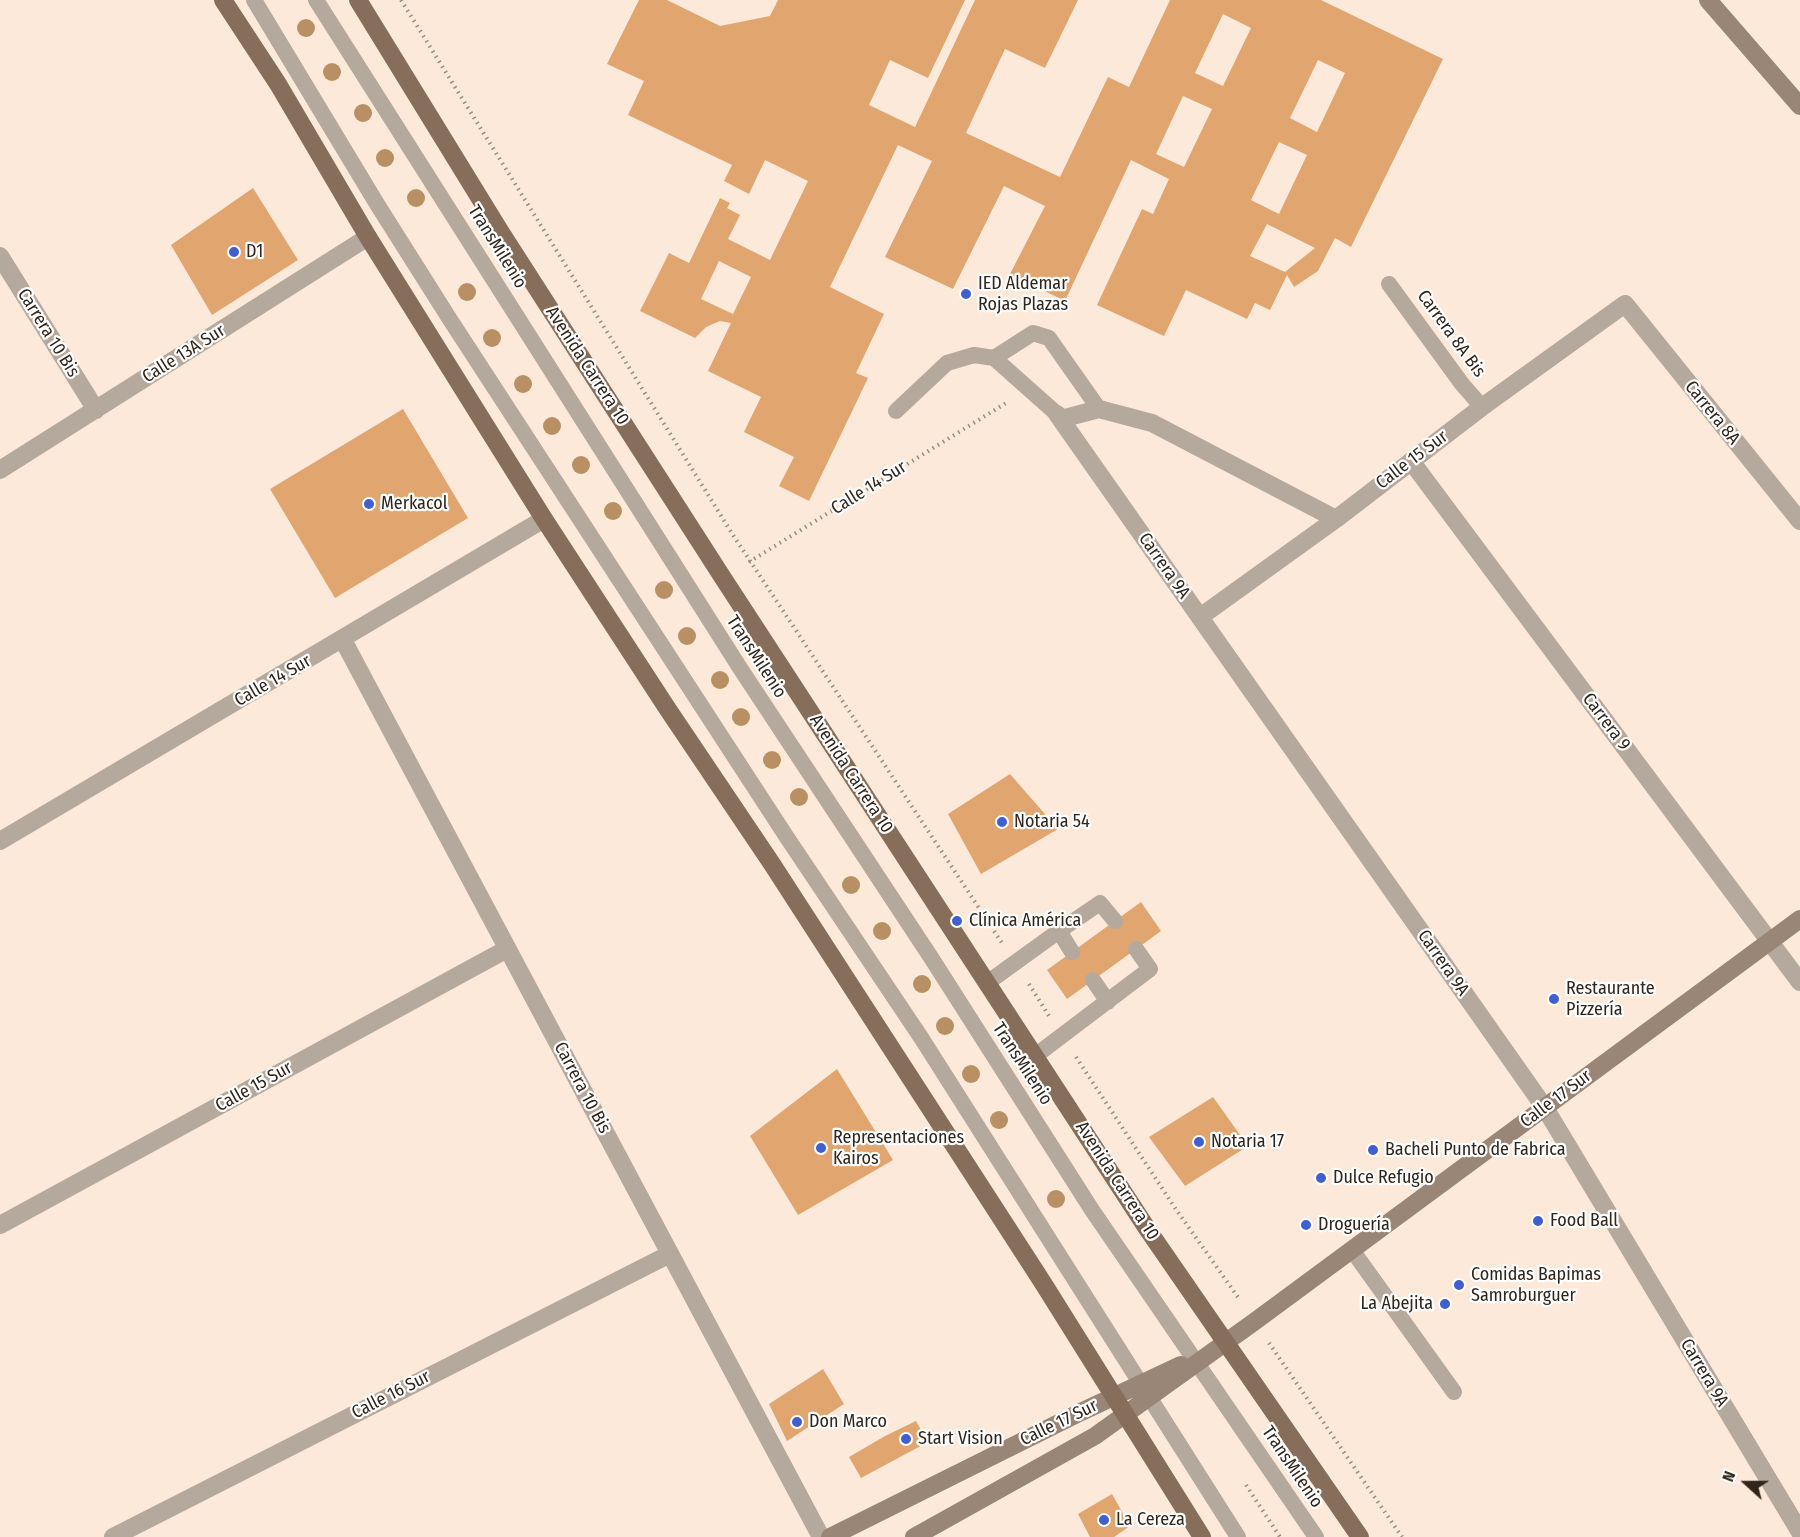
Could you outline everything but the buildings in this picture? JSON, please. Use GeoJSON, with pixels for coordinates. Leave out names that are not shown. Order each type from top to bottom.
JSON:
{"type":"FeatureCollection","features":[{"type":"Feature","properties":{"kind":"main road"},"geometry":{"type":"LineString","coordinates":[[223,0],[278,84],[368,237],[544,519],[791,893],[1202,1537]]}},
{"type":"Feature","properties":{"kind":"main road","name":"Avenida Carrera 10"},"geometry":{"type":"LineString","coordinates":[[358,0],[500,231],[1148,1230],[1360,1537]]}},
{"type":"Feature","properties":{"kind":"street"},"geometry":{"type":"LineString","coordinates":[[1711,1],[1800,106]]}},
{"type":"Feature","properties":{"kind":"street","name":"Calle 13A Sur"},"geometry":{"type":"LineString","coordinates":[[0,470],[368,237]]}},
{"type":"Feature","properties":{"kind":"street","name":"Carrera 10 Bis"},"geometry":{"type":"LineString","coordinates":[[0,256],[96,410]]}},
{"type":"Feature","properties":{"kind":"street","name":"Calle 15 Sur"},"geometry":{"type":"LineString","coordinates":[[1200,617],[1336,519],[1482,407],[1625,304]]}},
{"type":"Feature","properties":{"kind":"street","name":"Carrera 8A"},"geometry":{"type":"LineString","coordinates":[[1625,304],[1800,521]]}},
{"type":"Feature","properties":{"kind":"street"},"geometry":{"type":"LineString","coordinates":[[1059,416],[1100,409],[1152,423],[1336,519]]}},
{"type":"Feature","properties":{"kind":"street","name":"Carrera 9A"},"geometry":{"type":"LineString","coordinates":[[1059,416],[1545,1108],[1800,1532]]}},
{"type":"Feature","properties":{"kind":"street","name":"Carrera 9"},"geometry":{"type":"LineString","coordinates":[[1411,462],[1800,982]]}},
{"type":"Feature","properties":{"kind":"street","name":"Calle 14 Sur"},"geometry":{"type":"LineString","coordinates":[[0,841],[544,519]]}},
{"type":"Feature","properties":{"kind":"street","name":"Carrera 10 Bis"},"geometry":{"type":"LineString","coordinates":[[343,640],[821,1537]]}},
{"type":"Feature","properties":{"kind":"street","name":"Calle 17 Sur"},"geometry":{"type":"LineString","coordinates":[[830,1537],[1114,1396],[1145,1390],[1226,1343],[1800,919]]}},
{"type":"Feature","properties":{"kind":"street","name":"Calle 15 Sur"},"geometry":{"type":"LineString","coordinates":[[0,1225],[507,949]]}},
{"type":"Feature","properties":{"kind":"street","name":"Calle 16 Sur"},"geometry":{"type":"LineString","coordinates":[[113,1537],[670,1254]]}},
{"type":"Feature","properties":{"kind":"street","name":"Calle 17 Sur"},"geometry":{"type":"LineString","coordinates":[[914,1537],[1095,1436],[1125,1414],[1145,1390]]}},
{"type":"Feature","properties":{"kind":"lane"},"geometry":{"type":"LineString","coordinates":[[254,0],[443,309],[786,836],[922,1039],[1238,1537]]}},
{"type":"Feature","properties":{"kind":"lane","name":"TransMilenio"},"geometry":{"type":"LineString","coordinates":[[316,0],[740,668],[932,959],[1092,1210],[1316,1537]]}},
{"type":"Feature","properties":{"kind":"lane","name":"Carrera 8A Bis"},"geometry":{"type":"LineString","coordinates":[[1389,284],[1462,384],[1482,407]]}},
{"type":"Feature","properties":{"kind":"lane"},"geometry":{"type":"LineString","coordinates":[[994,358],[1033,333],[1049,338],[1100,409]]}},
{"type":"Feature","properties":{"kind":"lane"},"geometry":{"type":"LineString","coordinates":[[896,411],[947,363],[974,355],[994,358],[1059,416]]}},
{"type":"Feature","properties":{"kind":"lane"},"geometry":{"type":"LineString","coordinates":[[987,983],[1100,903],[1115,921]]}},
{"type":"Feature","properties":{"kind":"lane"},"geometry":{"type":"LineString","coordinates":[[1059,931],[1072,952]]}},
{"type":"Feature","properties":{"kind":"lane"},"geometry":{"type":"LineString","coordinates":[[1035,1056],[1150,969],[1136,949]]}},
{"type":"Feature","properties":{"kind":"lane"},"geometry":{"type":"LineString","coordinates":[[1093,980],[1108,1002]]}},
{"type":"Feature","properties":{"kind":"lane"},"geometry":{"type":"LineString","coordinates":[[1352,1250],[1454,1392]]}},
{"type":"Feature","properties":{"kind":"path"},"geometry":{"type":"LineString","coordinates":[[401,0],[750,561],[1210,1258]]}},
{"type":"Feature","properties":{"kind":"path","name":"Calle 14 Sur"},"geometry":{"type":"LineString","coordinates":[[723,578],[1014,398]]}},
{"type":"Feature","properties":{"kind":"path"},"geometry":{"type":"LineString","coordinates":[[1293,1378],[1402,1537]]}},
{"type":"Feature","properties":{"kind":"place","name":"D1"},"geometry":{"type":"Point","coordinates":[234,252]}},
{"type":"Feature","properties":{"kind":"place","name":"IED Aldemar Rojas Plazas"},"geometry":{"type":"Point","coordinates":[966,294]}},
{"type":"Feature","properties":{"kind":"place","name":"Merkacol"},"geometry":{"type":"Point","coordinates":[369,504]}},
{"type":"Feature","properties":{"kind":"place","name":"Notaria 54"},"geometry":{"type":"Point","coordinates":[1002,822]}},
{"type":"Feature","properties":{"kind":"place","name":"Clínica América"},"geometry":{"type":"Point","coordinates":[957,921]}},
{"type":"Feature","properties":{"kind":"place","name":"Restaurante Pizzería"},"geometry":{"type":"Point","coordinates":[1554,999]}},
{"type":"Feature","properties":{"kind":"place","name":"Notaria 17"},"geometry":{"type":"Point","coordinates":[1199,1142]}},
{"type":"Feature","properties":{"kind":"place","name":"Representaciones Kairos"},"geometry":{"type":"Point","coordinates":[821,1148]}},
{"type":"Feature","properties":{"kind":"place","name":"Bacheli Punto de Fabrica"},"geometry":{"type":"Point","coordinates":[1373,1150]}},
{"type":"Feature","properties":{"kind":"place","name":"Dulce Refugio"},"geometry":{"type":"Point","coordinates":[1321,1178]}},
{"type":"Feature","properties":{"kind":"place","name":"Food Ball"},"geometry":{"type":"Point","coordinates":[1538,1221]}},
{"type":"Feature","properties":{"kind":"place","name":"Droguería"},"geometry":{"type":"Point","coordinates":[1306,1225]}},
{"type":"Feature","properties":{"kind":"place","name":"Comidas Bapimas Samroburguer"},"geometry":{"type":"Point","coordinates":[1459,1285]}},
{"type":"Feature","properties":{"kind":"place","name":"La Abejita"},"geometry":{"type":"Point","coordinates":[1445,1304]}},
{"type":"Feature","properties":{"kind":"place","name":"Don Marco"},"geometry":{"type":"Point","coordinates":[797,1422]}},
{"type":"Feature","properties":{"kind":"place","name":"Start Vision"},"geometry":{"type":"Point","coordinates":[906,1439]}},
{"type":"Feature","properties":{"kind":"place","name":"La Cereza"},"geometry":{"type":"Point","coordinates":[1104,1520]}}]}
